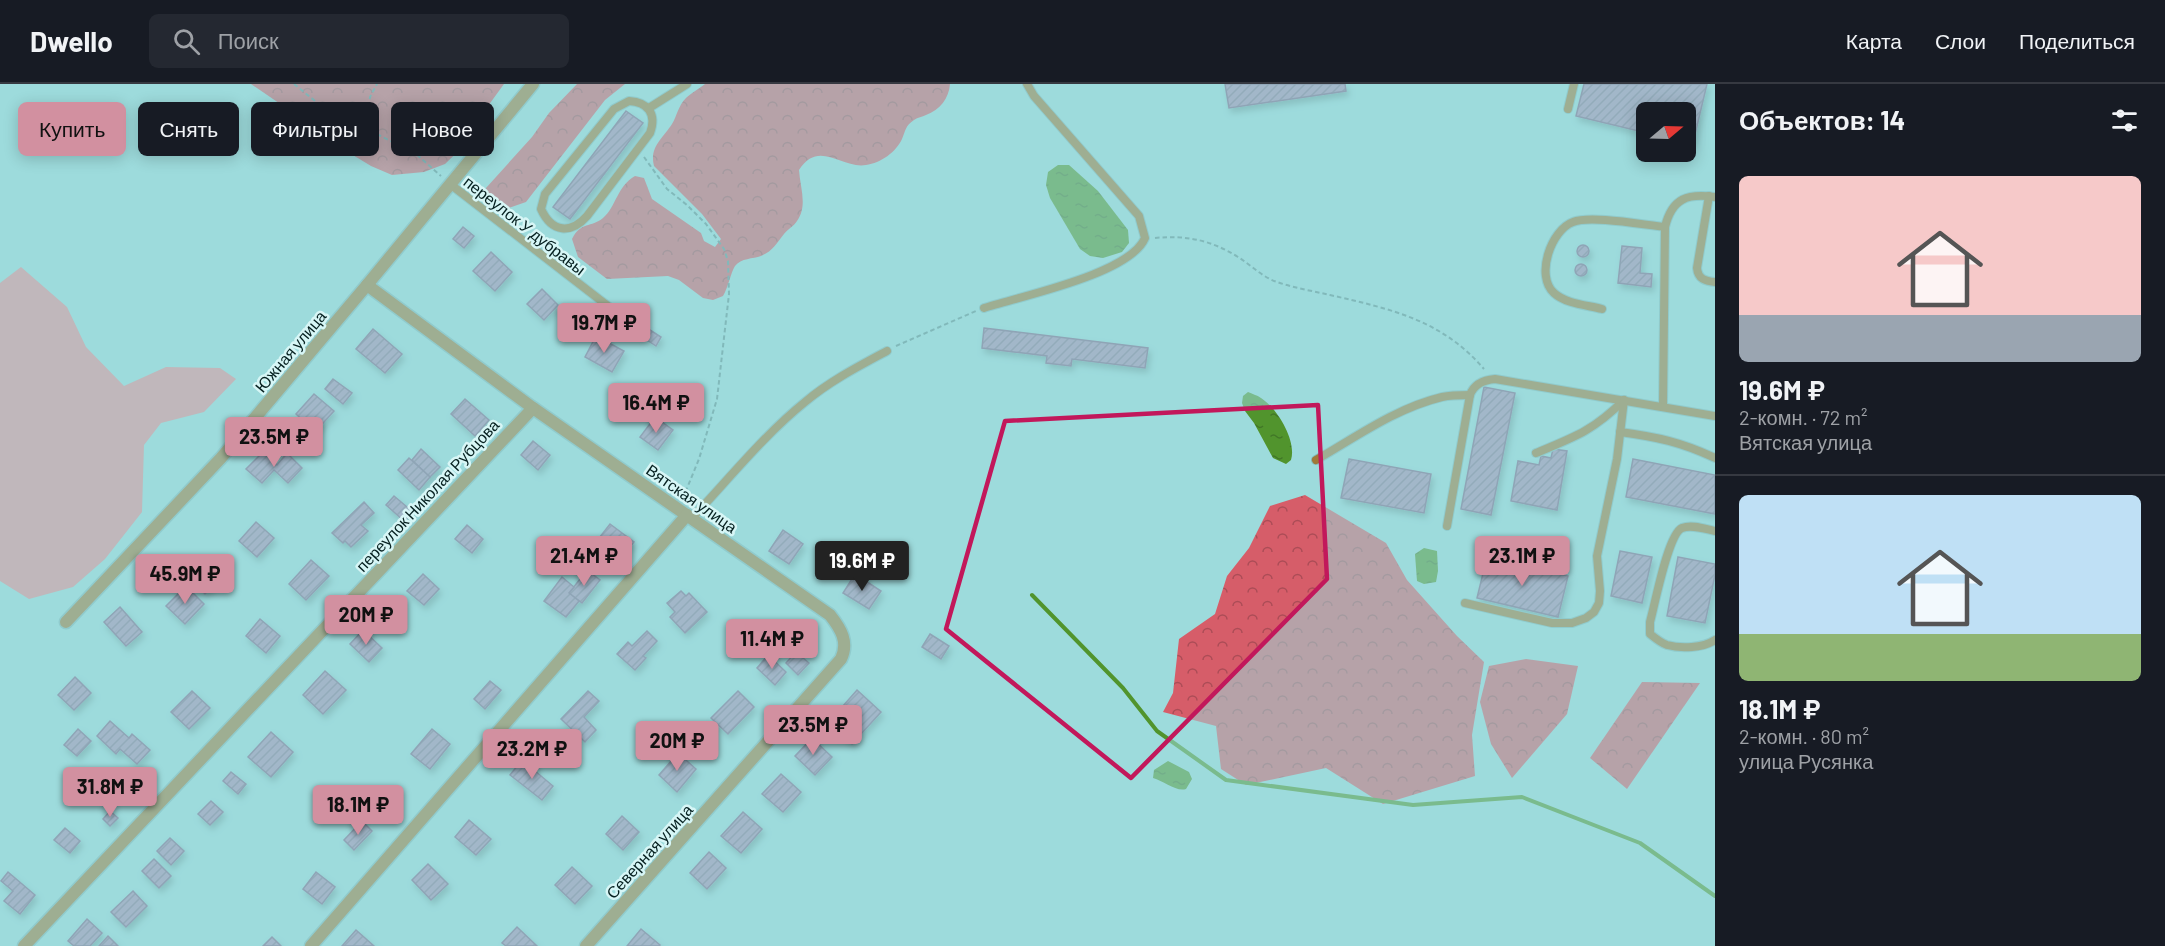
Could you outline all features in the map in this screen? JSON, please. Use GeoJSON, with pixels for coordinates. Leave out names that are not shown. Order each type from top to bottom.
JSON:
{"type":"FeatureCollection","features":[{"type":"Feature","properties":{"kind":"street","name":"Южная улица"},"geometry":{"type":"LineString","coordinates":[[66,622],[221,458],[533,84]]}},
{"type":"Feature","properties":{"kind":"street","name":"Вятская улица"},"geometry":{"type":"LineString","coordinates":[[367,285],[533,408],[830,615],[845,639]]}},
{"type":"Feature","properties":{"kind":"street","name":"переулок Николая Рубцова"},"geometry":{"type":"LineString","coordinates":[[24,946],[533,408]]}},
{"type":"Feature","properties":{"kind":"street"},"geometry":{"type":"LineString","coordinates":[[311,946],[686,514]]}},
{"type":"Feature","properties":{"kind":"street","name":"Северная улица"},"geometry":{"type":"LineString","coordinates":[[586,946],[841,659],[845,651],[845,639]]}},
{"type":"Feature","properties":{"kind":"lane"},"geometry":{"type":"LineString","coordinates":[[649,108],[687,84]]}},
{"type":"Feature","properties":{"kind":"lane"},"geometry":{"type":"LineString","coordinates":[[984,308],[1091,276],[1138,249],[1145,238],[1139,216],[1034,96],[1028,84]]}},
{"type":"Feature","properties":{"kind":"lane"},"geometry":{"type":"LineString","coordinates":[[1568,110],[1574,84]]}},
{"type":"Feature","properties":{"kind":"lane"},"geometry":{"type":"LineString","coordinates":[[628,101],[638,102],[649,108],[653,116],[653,125],[639,148],[578,225],[569,230],[561,229],[545,217],[541,209],[545,194],[614,109],[628,101]]}},
{"type":"Feature","properties":{"kind":"lane","name":"переулок У дубравы"},"geometry":{"type":"LineString","coordinates":[[450,184],[639,330]]}},
{"type":"Feature","properties":{"kind":"lane"},"geometry":{"type":"LineString","coordinates":[[1663,407],[1665,227],[1670,212],[1681,200],[1696,195],[1712,197],[1697,267],[1704,280],[1715,282]]}},
{"type":"Feature","properties":{"kind":"lane"},"geometry":{"type":"LineString","coordinates":[[1602,309],[1559,297],[1547,284],[1546,261],[1559,234],[1566,226],[1582,220],[1665,227]]}},
{"type":"Feature","properties":{"kind":"lane"},"geometry":{"type":"LineString","coordinates":[[686,514],[805,402],[830,383],[887,351]]}},
{"type":"Feature","properties":{"kind":"lane"},"geometry":{"type":"LineString","coordinates":[[1447,526],[1470,395],[1472,388],[1478,384],[1495,379],[1715,416]]}},
{"type":"Feature","properties":{"kind":"lane"},"geometry":{"type":"LineString","coordinates":[[1316,460],[1418,404],[1444,396],[1470,395]]}},
{"type":"Feature","properties":{"kind":"lane"},"geometry":{"type":"LineString","coordinates":[[1465,603],[1552,623],[1572,623],[1594,612],[1599,603],[1600,591],[1596,556],[1617,459],[1624,400]]}},
{"type":"Feature","properties":{"kind":"lane"},"geometry":{"type":"LineString","coordinates":[[1536,453],[1582,434],[1605,419],[1624,400]]}},
{"type":"Feature","properties":{"kind":"lane"},"geometry":{"type":"LineString","coordinates":[[1620,432],[1687,445],[1715,458]]}},
{"type":"Feature","properties":{"kind":"lane"},"geometry":{"type":"LineString","coordinates":[[1715,531],[1685,527],[1678,530],[1671,542],[1650,622],[1650,634],[1665,645],[1685,647],[1709,644],[1715,640]]}},
{"type":"Feature","properties":{"kind":"path"},"geometry":{"type":"LineString","coordinates":[[294,84],[316,102]]}},
{"type":"Feature","properties":{"kind":"path"},"geometry":{"type":"LineString","coordinates":[[370,102],[377,84]]}},
{"type":"Feature","properties":{"kind":"path"},"geometry":{"type":"LineString","coordinates":[[379,135],[416,154],[450,184]]}},
{"type":"Feature","properties":{"kind":"path"},"geometry":{"type":"LineString","coordinates":[[639,148],[667,189],[706,224],[724,249],[728,261],[729,294],[717,399],[686,514]]}},
{"type":"Feature","properties":{"kind":"path"},"geometry":{"type":"LineString","coordinates":[[1145,238],[1173,236],[1194,238],[1216,245],[1276,282],[1361,302],[1429,324],[1468,350],[1485,371],[1495,379]]}},
{"type":"Feature","properties":{"kind":"path"},"geometry":{"type":"LineString","coordinates":[[887,351],[945,323],[984,308]]}},
{"type":"Feature","properties":{"kind":"highlighted area"},"geometry":{"type":"Polygon","coordinates":[[[1318,405],[1327,579],[1131,778],[946,629],[1005,421],[1318,405]]]}},
{"type":"Feature","properties":{"kind":"shaded area"},"geometry":{"type":"Polygon","coordinates":[[[21,267],[67,307],[86,347],[124,386],[166,367],[220,368],[236,379],[204,412],[161,423],[144,445],[142,512],[105,559],[73,587],[29,599],[0,581],[0,283],[21,267]]]}},
{"type":"Feature","properties":{"kind":"green space"},"geometry":{"type":"Polygon","coordinates":[[[251,84],[504,84],[491,102],[391,102],[391,156],[453,156],[445,164],[424,172],[392,175],[355,156],[379,156],[379,102],[277,102],[251,84]]]}},
{"type":"Feature","properties":{"kind":"green space"},"geometry":{"type":"Polygon","coordinates":[[[577,84],[625,84],[605,100],[526,202],[503,210],[487,198],[486,188],[532,137],[549,113],[577,84]]]}},
{"type":"Feature","properties":{"kind":"green space"},"geometry":{"type":"Polygon","coordinates":[[[705,84],[950,84],[943,103],[931,113],[911,122],[896,148],[882,159],[866,165],[857,165],[822,156],[807,161],[799,170],[803,203],[797,221],[769,252],[738,263],[723,296],[713,300],[703,298],[679,280],[668,276],[607,279],[578,257],[572,239],[575,233],[583,227],[603,218],[624,185],[635,176],[644,178],[652,199],[701,233],[704,241],[715,247],[721,239],[702,214],[654,166],[653,159],[655,148],[672,124],[683,101],[705,84]]]}},
{"type":"Feature","properties":{"kind":"green space"},"geometry":{"type":"Polygon","coordinates":[[[1305,495],[1386,543],[1407,580],[1457,636],[1484,662],[1472,735],[1475,776],[1383,804],[1326,768],[1246,785],[1221,769],[1216,726],[1163,712],[1173,693],[1179,639],[1215,614],[1227,576],[1249,548],[1270,506],[1305,495]]]}},
{"type":"Feature","properties":{"kind":"green space"},"geometry":{"type":"Polygon","coordinates":[[[1526,659],[1578,666],[1567,714],[1512,778],[1491,744],[1480,702],[1489,666],[1526,659]]]}},
{"type":"Feature","properties":{"kind":"green space"},"geometry":{"type":"Polygon","coordinates":[[[1642,682],[1700,683],[1627,789],[1590,758],[1642,682]]]}},
{"type":"Feature","properties":{"kind":"water"},"geometry":{"type":"Polygon","coordinates":[[[1058,165],[1069,165],[1098,191],[1128,230],[1129,243],[1122,252],[1103,258],[1090,256],[1080,249],[1050,198],[1046,185],[1048,172],[1058,165]]]}},
{"type":"Feature","properties":{"kind":"water"},"geometry":{"type":"Polygon","coordinates":[[[1248,392],[1267,403],[1284,426],[1292,452],[1291,460],[1286,464],[1273,458],[1245,411],[1242,403],[1243,396],[1248,392]]]}},
{"type":"Feature","properties":{"kind":"water"},"geometry":{"type":"Polygon","coordinates":[[[1424,548],[1437,551],[1436,582],[1424,584],[1417,581],[1415,554],[1424,548]]]}},
{"type":"Feature","properties":{"kind":"water"},"geometry":{"type":"Polygon","coordinates":[[[1168,761],[1189,772],[1192,779],[1186,789],[1174,788],[1153,778],[1154,770],[1168,761]]]}},
{"type":"Feature","properties":{"kind":"building"},"geometry":{"type":"Polygon","coordinates":[[[1225,84],[1345,84],[1346,91],[1229,108],[1225,84]]]}},
{"type":"Feature","properties":{"kind":"building"},"geometry":{"type":"Polygon","coordinates":[[[1584,84],[1707,84],[1696,130],[1696,102],[1636,102],[1636,130],[1576,116],[1584,84]]]}},
{"type":"Feature","properties":{"kind":"building"},"geometry":{"type":"Polygon","coordinates":[[[626,111],[643,123],[570,219],[553,207],[626,111]]]}},
{"type":"Feature","properties":{"kind":"building"},"geometry":{"type":"Polygon","coordinates":[[[463,227],[474,236],[464,248],[453,239],[463,227]]]}},
{"type":"Feature","properties":{"kind":"building"},"geometry":{"type":"Polygon","coordinates":[[[1585,245],[1589,251],[1585,257],[1581,257],[1577,249],[1585,245]]]}},
{"type":"Feature","properties":{"kind":"building"},"geometry":{"type":"Polygon","coordinates":[[[1622,246],[1642,248],[1640,273],[1652,274],[1651,287],[1618,283],[1622,246]]]}},
{"type":"Feature","properties":{"kind":"building"},"geometry":{"type":"Polygon","coordinates":[[[491,252],[512,272],[495,291],[473,271],[491,252]]]}},
{"type":"Feature","properties":{"kind":"building"},"geometry":{"type":"Polygon","coordinates":[[[1583,264],[1587,270],[1583,276],[1579,276],[1575,268],[1583,264]]]}},
{"type":"Feature","properties":{"kind":"building"},"geometry":{"type":"Polygon","coordinates":[[[542,289],[558,305],[544,320],[527,304],[542,289]]]}},
{"type":"Feature","properties":{"kind":"building"},"geometry":{"type":"Polygon","coordinates":[[[984,328],[1148,348],[1145,368],[1072,359],[1071,366],[1046,363],[1047,356],[982,348],[984,328]]]}},
{"type":"Feature","properties":{"kind":"building"},"geometry":{"type":"Polygon","coordinates":[[[373,329],[402,354],[385,373],[356,349],[373,329]]]}},
{"type":"Feature","properties":{"kind":"building"},"geometry":{"type":"Polygon","coordinates":[[[650,330],[661,337],[656,346],[644,338],[650,330]]]}},
{"type":"Feature","properties":{"kind":"building"},"geometry":{"type":"Polygon","coordinates":[[[596,336],[624,351],[612,372],[585,357],[596,336]]]}},
{"type":"Feature","properties":{"kind":"building"},"geometry":{"type":"Polygon","coordinates":[[[333,379],[352,393],[343,404],[325,389],[333,379]]]}},
{"type":"Feature","properties":{"kind":"building"},"geometry":{"type":"Polygon","coordinates":[[[1484,387],[1515,393],[1491,515],[1461,509],[1484,387]]]}},
{"type":"Feature","properties":{"kind":"building"},"geometry":{"type":"Polygon","coordinates":[[[314,394],[334,411],[315,432],[296,414],[314,394]]]}},
{"type":"Feature","properties":{"kind":"building"},"geometry":{"type":"Polygon","coordinates":[[[465,399],[489,420],[475,436],[451,414],[465,399]]]}},
{"type":"Feature","properties":{"kind":"building"},"geometry":{"type":"Polygon","coordinates":[[[655,417],[673,430],[658,450],[640,437],[655,417]]]}},
{"type":"Feature","properties":{"kind":"building"},"geometry":{"type":"Polygon","coordinates":[[[533,441],[550,455],[538,470],[521,455],[533,441]]]}},
{"type":"Feature","properties":{"kind":"building"},"geometry":{"type":"Polygon","coordinates":[[[421,449],[440,467],[430,477],[412,460],[421,449]]]}},
{"type":"Feature","properties":{"kind":"building"},"geometry":{"type":"Polygon","coordinates":[[[1553,449],[1567,451],[1557,510],[1511,501],[1518,461],[1539,465],[1541,456],[1551,458],[1553,449]]]}},
{"type":"Feature","properties":{"kind":"building"},"geometry":{"type":"Polygon","coordinates":[[[263,452],[277,465],[287,453],[302,468],[288,483],[274,470],[262,483],[246,469],[263,452]]]}},
{"type":"Feature","properties":{"kind":"building"},"geometry":{"type":"Polygon","coordinates":[[[409,458],[430,477],[419,490],[398,470],[409,458]]]}},
{"type":"Feature","properties":{"kind":"building"},"geometry":{"type":"Polygon","coordinates":[[[1349,459],[1431,474],[1424,513],[1341,498],[1349,459]]]}},
{"type":"Feature","properties":{"kind":"building"},"geometry":{"type":"Polygon","coordinates":[[[1633,459],[1715,475],[1715,514],[1626,497],[1633,459]]]}},
{"type":"Feature","properties":{"kind":"building"},"geometry":{"type":"Polygon","coordinates":[[[394,496],[413,512],[404,521],[386,505],[394,496]]]}},
{"type":"Feature","properties":{"kind":"building"},"geometry":{"type":"Polygon","coordinates":[[[364,502],[374,513],[361,525],[368,531],[351,547],[332,533],[364,502]]]}},
{"type":"Feature","properties":{"kind":"building"},"geometry":{"type":"Polygon","coordinates":[[[256,522],[274,538],[257,557],[239,541],[256,522]]]}},
{"type":"Feature","properties":{"kind":"building"},"geometry":{"type":"Polygon","coordinates":[[[610,524],[634,542],[616,565],[592,547],[610,524]]]}},
{"type":"Feature","properties":{"kind":"building"},"geometry":{"type":"Polygon","coordinates":[[[467,525],[483,539],[472,553],[455,539],[467,525]]]}},
{"type":"Feature","properties":{"kind":"building"},"geometry":{"type":"Polygon","coordinates":[[[783,530],[803,544],[789,564],[769,551],[783,530]]]}},
{"type":"Feature","properties":{"kind":"building"},"geometry":{"type":"Polygon","coordinates":[[[1620,551],[1652,557],[1642,603],[1611,596],[1620,551]]]}},
{"type":"Feature","properties":{"kind":"building"},"geometry":{"type":"Polygon","coordinates":[[[1487,557],[1568,576],[1558,617],[1477,598],[1487,557]]]}},
{"type":"Feature","properties":{"kind":"building"},"geometry":{"type":"Polygon","coordinates":[[[1678,557],[1715,564],[1715,575],[1705,623],[1667,616],[1678,557]]]}},
{"type":"Feature","properties":{"kind":"building"},"geometry":{"type":"Polygon","coordinates":[[[200,559],[220,579],[205,594],[185,574],[200,559]]]}},
{"type":"Feature","properties":{"kind":"building"},"geometry":{"type":"Polygon","coordinates":[[[311,560],[329,576],[306,600],[289,584],[311,560]]]}},
{"type":"Feature","properties":{"kind":"building"},"geometry":{"type":"Polygon","coordinates":[[[587,570],[600,580],[582,603],[569,593],[587,570]]]}},
{"type":"Feature","properties":{"kind":"building"},"geometry":{"type":"Polygon","coordinates":[[[423,574],[439,589],[424,605],[407,591],[423,574]]]}},
{"type":"Feature","properties":{"kind":"building"},"geometry":{"type":"Polygon","coordinates":[[[855,574],[881,591],[869,609],[843,593],[855,574]]]}},
{"type":"Feature","properties":{"kind":"building"},"geometry":{"type":"Polygon","coordinates":[[[562,577],[574,587],[569,593],[579,601],[566,617],[544,601],[562,577]]]}},
{"type":"Feature","properties":{"kind":"building"},"geometry":{"type":"Polygon","coordinates":[[[186,586],[204,604],[185,624],[166,606],[186,586]]]}},
{"type":"Feature","properties":{"kind":"building"},"geometry":{"type":"Polygon","coordinates":[[[681,591],[686,596],[689,593],[707,612],[685,633],[670,617],[675,612],[667,603],[681,591]]]}},
{"type":"Feature","properties":{"kind":"building"},"geometry":{"type":"Polygon","coordinates":[[[120,607],[142,632],[126,646],[104,622],[120,607]]]}},
{"type":"Feature","properties":{"kind":"building"},"geometry":{"type":"Polygon","coordinates":[[[260,619],[280,636],[266,653],[246,636],[260,619]]]}},
{"type":"Feature","properties":{"kind":"building"},"geometry":{"type":"Polygon","coordinates":[[[363,630],[382,648],[369,662],[350,644],[363,630]]]}},
{"type":"Feature","properties":{"kind":"building"},"geometry":{"type":"Polygon","coordinates":[[[647,631],[657,641],[643,656],[646,658],[635,670],[617,654],[628,642],[632,646],[647,631]]]}},
{"type":"Feature","properties":{"kind":"building"},"geometry":{"type":"Polygon","coordinates":[[[930,634],[949,646],[941,659],[922,647],[930,634]]]}},
{"type":"Feature","properties":{"kind":"building"},"geometry":{"type":"Polygon","coordinates":[[[796,652],[809,663],[798,675],[786,663],[796,652]]]}},
{"type":"Feature","properties":{"kind":"building"},"geometry":{"type":"Polygon","coordinates":[[[768,655],[786,672],[775,685],[757,668],[768,655]]]}},
{"type":"Feature","properties":{"kind":"building"},"geometry":{"type":"Polygon","coordinates":[[[325,671],[346,690],[323,714],[303,695],[325,671]]]}},
{"type":"Feature","properties":{"kind":"building"},"geometry":{"type":"Polygon","coordinates":[[[75,677],[91,693],[74,710],[58,695],[75,677]]]}},
{"type":"Feature","properties":{"kind":"building"},"geometry":{"type":"Polygon","coordinates":[[[490,681],[501,690],[485,709],[474,699],[490,681]]]}},
{"type":"Feature","properties":{"kind":"building"},"geometry":{"type":"Polygon","coordinates":[[[857,690],[881,712],[852,744],[828,723],[857,690]]]}},
{"type":"Feature","properties":{"kind":"building"},"geometry":{"type":"Polygon","coordinates":[[[192,691],[210,708],[189,729],[171,712],[192,691]]]}},
{"type":"Feature","properties":{"kind":"building"},"geometry":{"type":"Polygon","coordinates":[[[588,691],[599,701],[584,717],[596,730],[585,742],[561,719],[588,691]]]}},
{"type":"Feature","properties":{"kind":"building"},"geometry":{"type":"Polygon","coordinates":[[[738,691],[754,707],[728,734],[711,718],[738,691]]]}},
{"type":"Feature","properties":{"kind":"building"},"geometry":{"type":"Polygon","coordinates":[[[110,721],[129,738],[132,734],[150,750],[137,764],[120,749],[116,754],[97,736],[110,721]]]}},
{"type":"Feature","properties":{"kind":"building"},"geometry":{"type":"Polygon","coordinates":[[[78,729],[91,741],[77,756],[64,745],[78,729]]]}},
{"type":"Feature","properties":{"kind":"building"},"geometry":{"type":"Polygon","coordinates":[[[432,729],[450,744],[430,769],[411,754],[432,729]]]}},
{"type":"Feature","properties":{"kind":"building"},"geometry":{"type":"Polygon","coordinates":[[[271,732],[293,752],[271,777],[248,757],[271,732]]]}},
{"type":"Feature","properties":{"kind":"building"},"geometry":{"type":"Polygon","coordinates":[[[812,738],[832,757],[815,775],[795,756],[812,738]]]}},
{"type":"Feature","properties":{"kind":"building"},"geometry":{"type":"Polygon","coordinates":[[[678,753],[696,769],[677,792],[659,775],[678,753]]]}},
{"type":"Feature","properties":{"kind":"building"},"geometry":{"type":"Polygon","coordinates":[[[522,760],[553,786],[542,800],[510,775],[522,760]]]}},
{"type":"Feature","properties":{"kind":"building"},"geometry":{"type":"Polygon","coordinates":[[[231,772],[246,784],[238,794],[223,781],[231,772]]]}},
{"type":"Feature","properties":{"kind":"building"},"geometry":{"type":"Polygon","coordinates":[[[781,774],[801,792],[783,812],[762,794],[781,774]]]}},
{"type":"Feature","properties":{"kind":"building"},"geometry":{"type":"Polygon","coordinates":[[[211,801],[223,812],[210,825],[198,814],[211,801]]]}},
{"type":"Feature","properties":{"kind":"building"},"geometry":{"type":"Polygon","coordinates":[[[110,811],[118,818],[110,826],[103,819],[110,811]]]}},
{"type":"Feature","properties":{"kind":"building"},"geometry":{"type":"Polygon","coordinates":[[[743,812],[762,829],[741,853],[721,836],[743,812]]]}},
{"type":"Feature","properties":{"kind":"building"},"geometry":{"type":"Polygon","coordinates":[[[622,816],[639,832],[623,850],[606,834],[622,816]]]}},
{"type":"Feature","properties":{"kind":"building"},"geometry":{"type":"Polygon","coordinates":[[[469,820],[491,839],[476,855],[455,837],[469,820]]]}},
{"type":"Feature","properties":{"kind":"building"},"geometry":{"type":"Polygon","coordinates":[[[362,821],[372,831],[354,850],[344,840],[362,821]]]}},
{"type":"Feature","properties":{"kind":"building"},"geometry":{"type":"Polygon","coordinates":[[[65,828],[80,841],[70,853],[54,840],[65,828]]]}},
{"type":"Feature","properties":{"kind":"building"},"geometry":{"type":"Polygon","coordinates":[[[170,838],[184,851],[171,865],[157,851],[170,838]]]}},
{"type":"Feature","properties":{"kind":"building"},"geometry":{"type":"Polygon","coordinates":[[[709,852],[726,868],[707,889],[690,873],[709,852]]]}},
{"type":"Feature","properties":{"kind":"building"},"geometry":{"type":"Polygon","coordinates":[[[154,859],[171,876],[159,888],[142,871],[154,859]]]}},
{"type":"Feature","properties":{"kind":"building"},"geometry":{"type":"Polygon","coordinates":[[[428,864],[448,884],[431,900],[412,880],[428,864]]]}},
{"type":"Feature","properties":{"kind":"building"},"geometry":{"type":"Polygon","coordinates":[[[572,867],[592,886],[575,904],[555,885],[572,867]]]}},
{"type":"Feature","properties":{"kind":"building"},"geometry":{"type":"Polygon","coordinates":[[[8,872],[35,895],[20,914],[4,901],[13,891],[1,881],[8,872]]]}},
{"type":"Feature","properties":{"kind":"building"},"geometry":{"type":"Polygon","coordinates":[[[316,872],[335,887],[322,904],[303,889],[316,872]]]}},
{"type":"Feature","properties":{"kind":"building"},"geometry":{"type":"Polygon","coordinates":[[[133,891],[147,906],[126,927],[111,912],[133,891]]]}},
{"type":"Feature","properties":{"kind":"building"},"geometry":{"type":"Polygon","coordinates":[[[87,919],[102,933],[90,946],[74,946],[68,941],[87,919]]]}},
{"type":"Feature","properties":{"kind":"building"},"geometry":{"type":"Polygon","coordinates":[[[517,927],[537,946],[506,946],[502,943],[517,927]]]}},
{"type":"Feature","properties":{"kind":"building"},"geometry":{"type":"Polygon","coordinates":[[[641,929],[660,945],[627,946],[641,929]]]}},
{"type":"Feature","properties":{"kind":"building"},"geometry":{"type":"Polygon","coordinates":[[[356,930],[374,946],[342,946],[356,930]]]}},
{"type":"Feature","properties":{"kind":"building"},"geometry":{"type":"Polygon","coordinates":[[[108,936],[118,946],[99,946],[108,936]]]}},
{"type":"Feature","properties":{"kind":"building"},"geometry":{"type":"Polygon","coordinates":[[[272,937],[281,946],[263,946],[272,937]]]}},
{"type":"Feature","properties":{"kind":"waterway"},"geometry":{"type":"LineString","coordinates":[[1032,595],[1123,688],[1157,731],[1226,780],[1413,805],[1522,797],[1640,843],[1715,896]]}}]}
